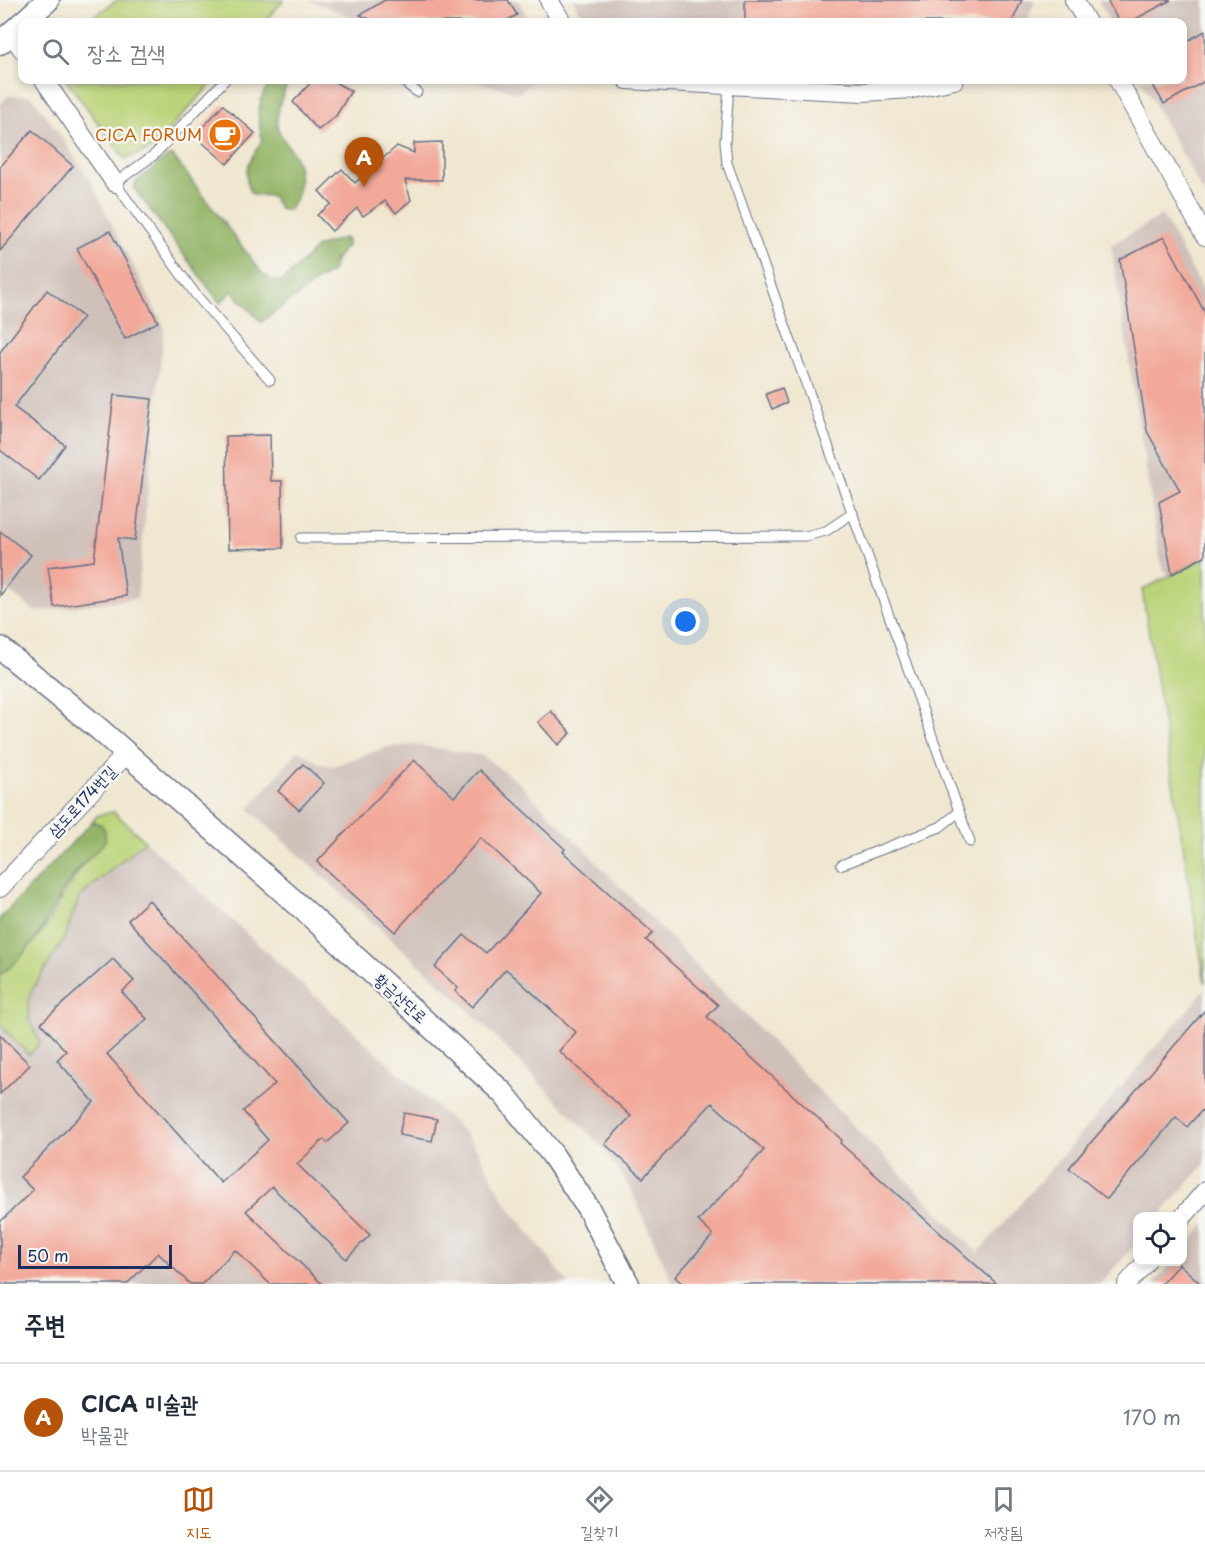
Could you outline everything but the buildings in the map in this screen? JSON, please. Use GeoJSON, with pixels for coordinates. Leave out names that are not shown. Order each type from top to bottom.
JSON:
{"type":"FeatureCollection","features":[{"type":"Feature","properties":{"kind":"street"},"geometry":{"type":"LineString","coordinates":[[32,18],[48,0]]}},
{"type":"Feature","properties":{"kind":"street"},"geometry":{"type":"LineString","coordinates":[[549,0],[560,18]]}},
{"type":"Feature","properties":{"kind":"street"},"geometry":{"type":"LineString","coordinates":[[1074,0],[1083,18]]}},
{"type":"Feature","properties":{"kind":"street"},"geometry":{"type":"LineString","coordinates":[[47,84],[116,183]]}},
{"type":"Feature","properties":{"kind":"street"},"geometry":{"type":"LineString","coordinates":[[695,84],[883,91],[912,89],[935,84]]}},
{"type":"Feature","properties":{"kind":"street"},"geometry":{"type":"LineString","coordinates":[[1120,84],[1205,236]]}},
{"type":"Feature","properties":{"kind":"street","name":"삼도로174번길"},"geometry":{"type":"LineString","coordinates":[[0,648],[126,754],[0,888]]}},
{"type":"Feature","properties":{"kind":"street","name":"황금산단로"},"geometry":{"type":"LineString","coordinates":[[126,754],[330,933],[503,1093],[552,1154],[588,1208],[628,1284]]}},
{"type":"Feature","properties":{"kind":"street"},"geometry":{"type":"LineString","coordinates":[[1187,1212],[1205,1191]]}},
{"type":"Feature","properties":{"kind":"street"},"geometry":{"type":"LineString","coordinates":[[1127,1284],[1143,1266]]}},
{"type":"Feature","properties":{"kind":"lane"},"geometry":{"type":"LineString","coordinates":[[221,84],[154,154],[116,183],[196,295],[270,380]]}},
{"type":"Feature","properties":{"kind":"lane"},"geometry":{"type":"LineString","coordinates":[[406,84],[417,92]]}},
{"type":"Feature","properties":{"kind":"lane"},"geometry":{"type":"LineString","coordinates":[[729,86],[725,142],[727,163],[970,842]]}},
{"type":"Feature","properties":{"kind":"lane"},"geometry":{"type":"LineString","coordinates":[[301,538],[805,536],[825,531],[853,513]]}},
{"type":"Feature","properties":{"kind":"lane"},"geometry":{"type":"LineString","coordinates":[[841,865],[940,826],[959,812]]}},
{"type":"Feature","properties":{"kind":"shaded area"},"geometry":{"type":"Polygon","coordinates":[[[309,0],[518,0],[528,18],[355,18],[309,0]]]}},
{"type":"Feature","properties":{"kind":"shaded area"},"geometry":{"type":"Polygon","coordinates":[[[573,0],[1035,0],[1028,18],[583,18],[573,0]]]}},
{"type":"Feature","properties":{"kind":"shaded area"},"geometry":{"type":"Polygon","coordinates":[[[1098,0],[1205,0],[1205,196],[1143,84],[1187,84],[1187,18],[1108,18],[1098,0]]]}},
{"type":"Feature","properties":{"kind":"shaded area"},"geometry":{"type":"Polygon","coordinates":[[[486,84],[529,84],[519,93],[486,84]]]}},
{"type":"Feature","properties":{"kind":"shaded area"},"geometry":{"type":"Polygon","coordinates":[[[8,96],[32,96],[58,132],[88,177],[164,327],[137,598],[36,612],[0,585],[0,105],[8,96]]]}},
{"type":"Feature","properties":{"kind":"shaded area"},"geometry":{"type":"Polygon","coordinates":[[[1162,215],[1205,294],[1205,558],[1169,577],[1161,564],[1111,245],[1162,215]]]}},
{"type":"Feature","properties":{"kind":"shaded area"},"geometry":{"type":"Polygon","coordinates":[[[417,745],[483,756],[517,781],[978,1253],[1205,990],[1205,1164],[1163,1212],[1133,1212],[1133,1247],[1100,1284],[673,1284],[630,1188],[604,1149],[468,1009],[249,809],[299,750],[321,764],[333,766],[388,747],[417,745]]]}},
{"type":"Feature","properties":{"kind":"shaded area"},"geometry":{"type":"Polygon","coordinates":[[[145,841],[464,1132],[478,1151],[506,1203],[569,1284],[0,1284],[0,1025],[28,1054],[28,1001],[32,990],[64,939],[79,898],[145,841]]]}},
{"type":"Feature","properties":{"kind":"shaded area"},"geometry":{"type":"Polygon","coordinates":[[[1205,1224],[1205,1284],[1153,1284],[1169,1266],[1187,1266],[1187,1245],[1205,1224]]]}},
{"type":"Feature","properties":{"kind":"green space"},"geometry":{"type":"Polygon","coordinates":[[[117,0],[284,0],[268,18],[92,18],[117,0]]]}},
{"type":"Feature","properties":{"kind":"green space"},"geometry":{"type":"Polygon","coordinates":[[[69,84],[211,84],[151,149],[125,159],[69,84]]]}},
{"type":"Feature","properties":{"kind":"green space"},"geometry":{"type":"Polygon","coordinates":[[[270,84],[288,84],[280,104],[277,123],[281,135],[296,160],[300,183],[296,198],[288,210],[280,209],[272,196],[255,195],[250,192],[247,184],[248,164],[262,140],[258,114],[262,96],[270,84]]]}},
{"type":"Feature","properties":{"kind":"green space"},"geometry":{"type":"Polygon","coordinates":[[[168,156],[173,156],[262,273],[273,281],[283,281],[317,247],[343,238],[347,240],[347,246],[336,258],[332,272],[261,322],[232,291],[220,303],[134,188],[136,182],[168,156]]]}},
{"type":"Feature","properties":{"kind":"green space"},"geometry":{"type":"Polygon","coordinates":[[[1205,558],[1205,983],[1142,590],[1205,558]]]}},
{"type":"Feature","properties":{"kind":"green space"},"geometry":{"type":"Polygon","coordinates":[[[114,812],[145,841],[79,898],[64,939],[32,990],[28,1001],[29,1020],[40,1043],[29,1055],[0,1025],[0,975],[39,935],[79,870],[102,844],[101,824],[92,822],[98,815],[114,812]]]}},
{"type":"Feature","properties":{"kind":"green space"},"geometry":{"type":"Polygon","coordinates":[[[92,822],[103,828],[105,841],[74,875],[25,952],[0,975],[0,918],[92,822]]]}},
{"type":"Feature","properties":{"kind":"place","name":"CICA FORUM"},"geometry":{"type":"Point","coordinates":[225,135]}},
{"type":"Feature","properties":{"kind":"place","name":"CICA 미술관"},"geometry":{"type":"Point","coordinates":[364,187]}}]}
